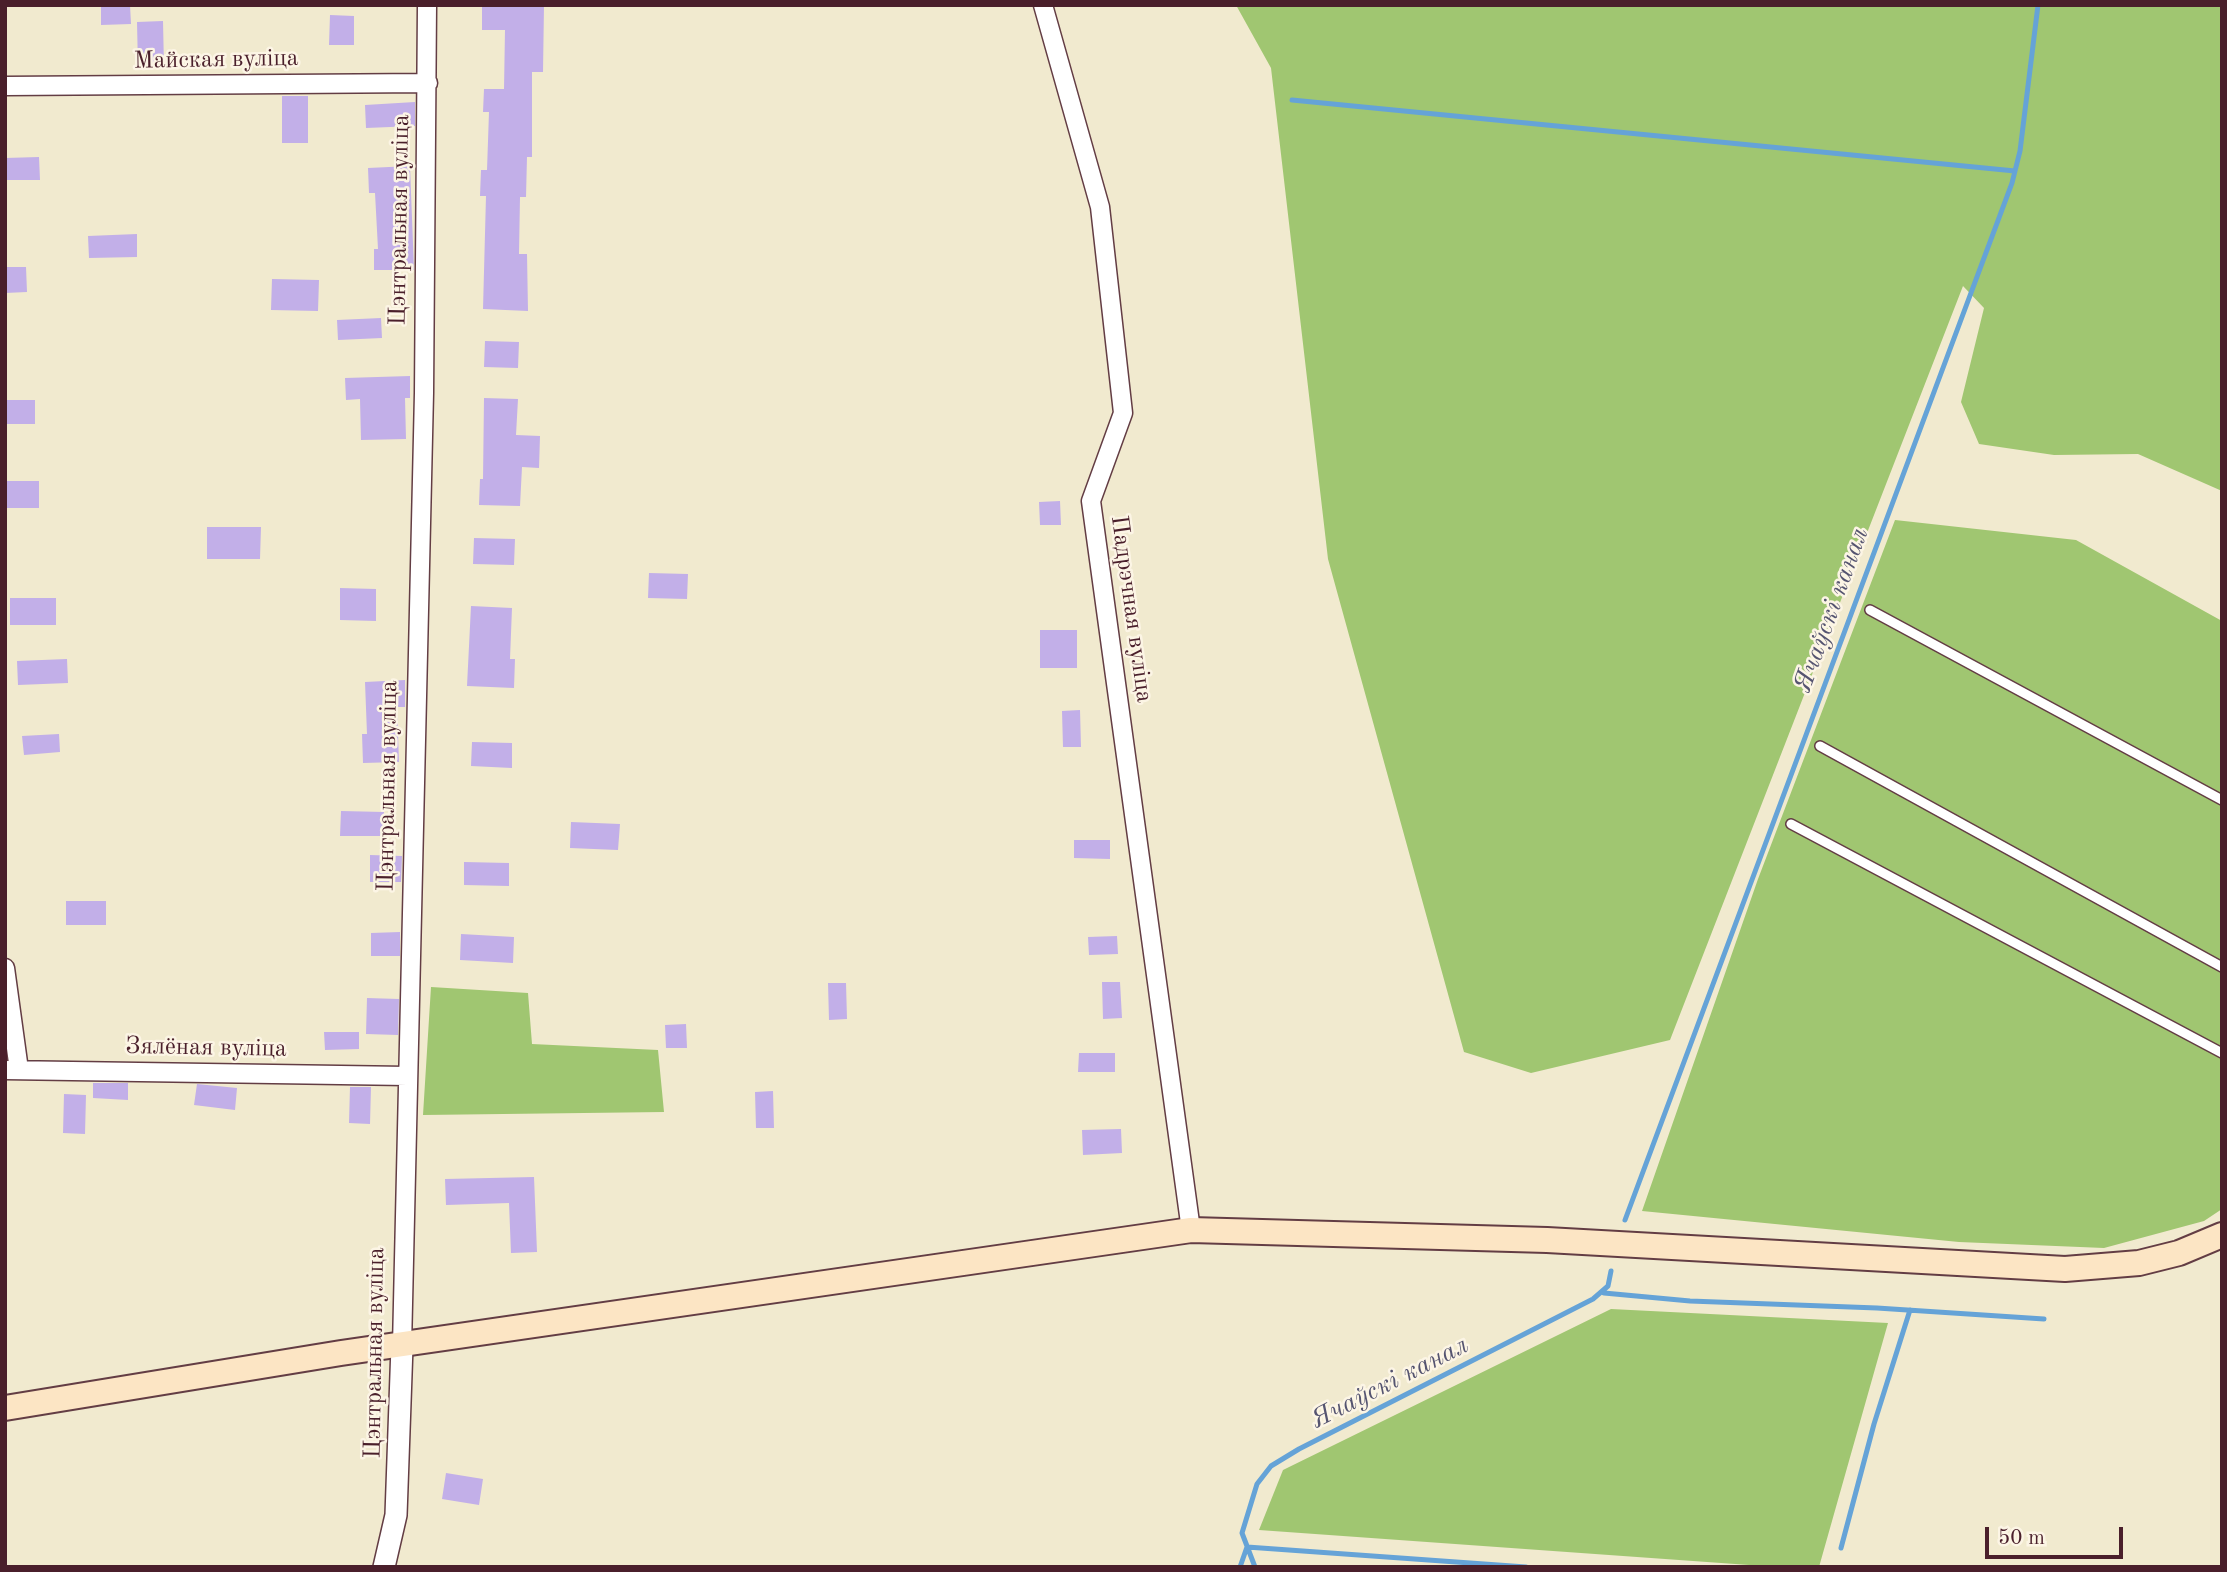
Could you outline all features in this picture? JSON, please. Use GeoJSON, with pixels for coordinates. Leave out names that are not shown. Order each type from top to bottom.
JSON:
{"type":"FeatureCollection","features":[{"type":"Feature","properties":{"kind":"main road"},"geometry":{"type":"LineString","coordinates":[[5,1408],[341,1353],[1191,1230],[1547,1240],[2065,1269],[2139,1263],[2179,1253],[2222,1235]]}},
{"type":"Feature","properties":{"kind":"street","name":"Цэнтральная вуліца"},"geometry":{"type":"LineString","coordinates":[[384,1567],[396,1515],[402,1346],[424,393],[427,5]]}},
{"type":"Feature","properties":{"kind":"street","name":"Падрэчная вуліца"},"geometry":{"type":"LineString","coordinates":[[1043,5],[1100,207],[1123,413],[1091,501],[1191,1230]]}},
{"type":"Feature","properties":{"kind":"street","name":"Майская вуліца"},"geometry":{"type":"LineString","coordinates":[[5,86],[428,83]]}},
{"type":"Feature","properties":{"kind":"street"},"geometry":{"type":"LineString","coordinates":[[5,968],[12,1070]]}},
{"type":"Feature","properties":{"kind":"street","name":"Зялёная вуліца"},"geometry":{"type":"LineString","coordinates":[[12,1070],[407,1076]]}},
{"type":"Feature","properties":{"kind":"lane"},"geometry":{"type":"LineString","coordinates":[[1870,610],[2222,800]]}},
{"type":"Feature","properties":{"kind":"lane"},"geometry":{"type":"LineString","coordinates":[[1820,746],[2222,967]]}},
{"type":"Feature","properties":{"kind":"lane"},"geometry":{"type":"LineString","coordinates":[[1791,824],[2222,1053]]}},
{"type":"Feature","properties":{"kind":"green space"},"geometry":{"type":"Polygon","coordinates":[[[1236,5],[2222,5],[2222,491],[2138,454],[2054,455],[1979,444],[1961,402],[1984,308],[1963,286],[1670,1040],[1531,1073],[1464,1052],[1328,559],[1271,68],[1236,5]]]}},
{"type":"Feature","properties":{"kind":"green space"},"geometry":{"type":"Polygon","coordinates":[[[1895,520],[2076,540],[2222,621],[2222,1209],[2204,1221],[2104,1248],[1959,1242],[1642,1211],[1758,879],[1895,520]]]}},
{"type":"Feature","properties":{"kind":"green space"},"geometry":{"type":"Polygon","coordinates":[[[431,987],[528,993],[532,1044],[658,1050],[664,1112],[423,1115],[431,987]]]}},
{"type":"Feature","properties":{"kind":"green space"},"geometry":{"type":"Polygon","coordinates":[[[1611,1309],[1888,1323],[1819,1567],[1777,1567],[1259,1530],[1283,1470],[1611,1309]]]}},
{"type":"Feature","properties":{"kind":"building"},"geometry":{"type":"Polygon","coordinates":[[[101,5],[130,5],[131,24],[101,25],[101,5]]]}},
{"type":"Feature","properties":{"kind":"building"},"geometry":{"type":"Polygon","coordinates":[[[482,5],[544,5],[543,72],[532,72],[532,157],[527,157],[526,197],[520,197],[519,254],[527,254],[528,311],[483,309],[486,196],[480,196],[481,170],[487,170],[489,112],[483,112],[484,89],[504,89],[505,30],[482,30],[482,5]]]}},
{"type":"Feature","properties":{"kind":"building"},"geometry":{"type":"Polygon","coordinates":[[[330,15],[354,16],[354,45],[329,45],[330,15]]]}},
{"type":"Feature","properties":{"kind":"building"},"geometry":{"type":"Polygon","coordinates":[[[163,21],[164,67],[138,68],[137,22],[163,21]]]}},
{"type":"Feature","properties":{"kind":"building"},"geometry":{"type":"Polygon","coordinates":[[[282,96],[308,96],[308,143],[282,143],[282,96]]]}},
{"type":"Feature","properties":{"kind":"building"},"geometry":{"type":"Polygon","coordinates":[[[415,102],[415,126],[366,128],[365,105],[415,102]]]}},
{"type":"Feature","properties":{"kind":"building"},"geometry":{"type":"Polygon","coordinates":[[[39,157],[40,180],[5,180],[5,158],[39,157]]]}},
{"type":"Feature","properties":{"kind":"building"},"geometry":{"type":"Polygon","coordinates":[[[410,166],[414,270],[374,270],[374,249],[378,249],[375,193],[369,193],[368,168],[410,166]]]}},
{"type":"Feature","properties":{"kind":"building"},"geometry":{"type":"Polygon","coordinates":[[[137,234],[137,257],[89,258],[88,236],[137,234]]]}},
{"type":"Feature","properties":{"kind":"building"},"geometry":{"type":"Polygon","coordinates":[[[5,267],[26,267],[27,292],[5,293],[5,267]]]}},
{"type":"Feature","properties":{"kind":"building"},"geometry":{"type":"Polygon","coordinates":[[[272,279],[319,280],[318,311],[271,310],[272,279]]]}},
{"type":"Feature","properties":{"kind":"building"},"geometry":{"type":"Polygon","coordinates":[[[381,318],[382,338],[338,340],[337,320],[381,318]]]}},
{"type":"Feature","properties":{"kind":"building"},"geometry":{"type":"Polygon","coordinates":[[[485,341],[519,342],[518,368],[484,367],[485,341]]]}},
{"type":"Feature","properties":{"kind":"building"},"geometry":{"type":"Polygon","coordinates":[[[410,376],[410,398],[405,398],[406,439],[361,440],[360,399],[346,400],[345,378],[410,376]]]}},
{"type":"Feature","properties":{"kind":"building"},"geometry":{"type":"Polygon","coordinates":[[[484,398],[518,399],[516,435],[540,436],[539,468],[522,467],[520,506],[479,505],[480,479],[483,479],[484,398]]]}},
{"type":"Feature","properties":{"kind":"building"},"geometry":{"type":"Polygon","coordinates":[[[5,400],[35,400],[35,424],[5,424],[5,400]]]}},
{"type":"Feature","properties":{"kind":"building"},"geometry":{"type":"Polygon","coordinates":[[[5,481],[39,481],[39,508],[5,508],[5,481]]]}},
{"type":"Feature","properties":{"kind":"building"},"geometry":{"type":"Polygon","coordinates":[[[1060,501],[1061,525],[1040,525],[1039,502],[1060,501]]]}},
{"type":"Feature","properties":{"kind":"building"},"geometry":{"type":"Polygon","coordinates":[[[207,527],[261,527],[260,559],[207,559],[207,527]]]}},
{"type":"Feature","properties":{"kind":"building"},"geometry":{"type":"Polygon","coordinates":[[[474,538],[515,539],[514,565],[473,564],[474,538]]]}},
{"type":"Feature","properties":{"kind":"building"},"geometry":{"type":"Polygon","coordinates":[[[649,573],[688,574],[687,599],[648,598],[649,573]]]}},
{"type":"Feature","properties":{"kind":"building"},"geometry":{"type":"Polygon","coordinates":[[[340,588],[376,589],[376,621],[340,620],[340,588]]]}},
{"type":"Feature","properties":{"kind":"building"},"geometry":{"type":"Polygon","coordinates":[[[10,598],[56,598],[56,625],[10,625],[10,598]]]}},
{"type":"Feature","properties":{"kind":"building"},"geometry":{"type":"Polygon","coordinates":[[[471,606],[512,608],[510,659],[515,659],[514,688],[467,686],[471,606]]]}},
{"type":"Feature","properties":{"kind":"building"},"geometry":{"type":"Polygon","coordinates":[[[1040,630],[1077,630],[1077,668],[1040,668],[1040,630]]]}},
{"type":"Feature","properties":{"kind":"building"},"geometry":{"type":"Polygon","coordinates":[[[67,659],[68,683],[18,685],[17,661],[67,659]]]}},
{"type":"Feature","properties":{"kind":"building"},"geometry":{"type":"Polygon","coordinates":[[[405,680],[405,707],[397,707],[399,762],[363,763],[362,734],[367,734],[365,682],[405,680]]]}},
{"type":"Feature","properties":{"kind":"building"},"geometry":{"type":"Polygon","coordinates":[[[1080,710],[1081,747],[1063,747],[1062,711],[1080,710]]]}},
{"type":"Feature","properties":{"kind":"building"},"geometry":{"type":"Polygon","coordinates":[[[59,734],[60,752],[24,755],[22,736],[59,734]]]}},
{"type":"Feature","properties":{"kind":"building"},"geometry":{"type":"Polygon","coordinates":[[[472,742],[512,743],[512,768],[471,766],[472,742]]]}},
{"type":"Feature","properties":{"kind":"building"},"geometry":{"type":"Polygon","coordinates":[[[341,811],[384,812],[383,836],[340,836],[341,811]]]}},
{"type":"Feature","properties":{"kind":"building"},"geometry":{"type":"Polygon","coordinates":[[[571,822],[620,824],[618,850],[570,848],[571,822]]]}},
{"type":"Feature","properties":{"kind":"building"},"geometry":{"type":"Polygon","coordinates":[[[1074,840],[1110,840],[1110,859],[1074,858],[1074,840]]]}},
{"type":"Feature","properties":{"kind":"building"},"geometry":{"type":"Polygon","coordinates":[[[370,855],[402,856],[401,882],[370,882],[370,855]]]}},
{"type":"Feature","properties":{"kind":"building"},"geometry":{"type":"Polygon","coordinates":[[[464,862],[509,863],[509,886],[464,885],[464,862]]]}},
{"type":"Feature","properties":{"kind":"building"},"geometry":{"type":"Polygon","coordinates":[[[66,901],[106,901],[106,925],[66,925],[66,901]]]}},
{"type":"Feature","properties":{"kind":"building"},"geometry":{"type":"Polygon","coordinates":[[[400,932],[400,956],[371,956],[371,933],[400,932]]]}},
{"type":"Feature","properties":{"kind":"building"},"geometry":{"type":"Polygon","coordinates":[[[461,934],[514,937],[513,963],[460,960],[461,934]]]}},
{"type":"Feature","properties":{"kind":"building"},"geometry":{"type":"Polygon","coordinates":[[[1117,936],[1118,954],[1089,955],[1088,937],[1117,936]]]}},
{"type":"Feature","properties":{"kind":"building"},"geometry":{"type":"Polygon","coordinates":[[[1102,982],[1120,982],[1122,1018],[1103,1019],[1102,982]]]}},
{"type":"Feature","properties":{"kind":"building"},"geometry":{"type":"Polygon","coordinates":[[[828,983],[846,983],[847,1019],[829,1020],[828,983]]]}},
{"type":"Feature","properties":{"kind":"building"},"geometry":{"type":"Polygon","coordinates":[[[367,998],[399,999],[398,1035],[366,1034],[367,998]]]}},
{"type":"Feature","properties":{"kind":"building"},"geometry":{"type":"Polygon","coordinates":[[[686,1024],[687,1048],[666,1048],[665,1025],[686,1024]]]}},
{"type":"Feature","properties":{"kind":"building"},"geometry":{"type":"Polygon","coordinates":[[[324,1032],[359,1032],[359,1049],[325,1050],[324,1032]]]}},
{"type":"Feature","properties":{"kind":"building"},"geometry":{"type":"Polygon","coordinates":[[[1079,1053],[1115,1053],[1115,1072],[1078,1072],[1079,1053]]]}},
{"type":"Feature","properties":{"kind":"building"},"geometry":{"type":"Polygon","coordinates":[[[93,1083],[128,1083],[128,1100],[93,1098],[93,1083]]]}},
{"type":"Feature","properties":{"kind":"building"},"geometry":{"type":"Polygon","coordinates":[[[197,1084],[237,1088],[235,1110],[194,1105],[197,1084]]]}},
{"type":"Feature","properties":{"kind":"building"},"geometry":{"type":"Polygon","coordinates":[[[350,1087],[371,1087],[370,1124],[349,1123],[350,1087]]]}},
{"type":"Feature","properties":{"kind":"building"},"geometry":{"type":"Polygon","coordinates":[[[773,1091],[774,1128],[756,1128],[755,1092],[773,1091]]]}},
{"type":"Feature","properties":{"kind":"building"},"geometry":{"type":"Polygon","coordinates":[[[64,1094],[86,1095],[85,1134],[63,1133],[64,1094]]]}},
{"type":"Feature","properties":{"kind":"building"},"geometry":{"type":"Polygon","coordinates":[[[1121,1129],[1122,1153],[1083,1155],[1082,1130],[1121,1129]]]}},
{"type":"Feature","properties":{"kind":"building"},"geometry":{"type":"Polygon","coordinates":[[[534,1177],[537,1252],[511,1253],[509,1203],[446,1205],[445,1179],[534,1177]]]}},
{"type":"Feature","properties":{"kind":"building"},"geometry":{"type":"Polygon","coordinates":[[[446,1473],[483,1479],[479,1505],[442,1499],[446,1473]]]}},
{"type":"Feature","properties":{"kind":"waterway","name":"Ячаўскі канал"},"geometry":{"type":"LineString","coordinates":[[1625,1220],[2012,183],[2020,151],[2038,5]]}},
{"type":"Feature","properties":{"kind":"waterway"},"geometry":{"type":"LineString","coordinates":[[1292,100],[2015,171]]}},
{"type":"Feature","properties":{"kind":"waterway","name":"Ячаўскі канал"},"geometry":{"type":"LineString","coordinates":[[1255,1567],[1242,1533],[1257,1484],[1271,1466],[1299,1449],[1593,1299],[1608,1286],[1611,1271]]}},
{"type":"Feature","properties":{"kind":"waterway"},"geometry":{"type":"LineString","coordinates":[[1604,1293],[1690,1301],[1877,1308],[2044,1319]]}},
{"type":"Feature","properties":{"kind":"waterway"},"geometry":{"type":"LineString","coordinates":[[1841,1548],[1874,1424],[1910,1310]]}},
{"type":"Feature","properties":{"kind":"waterway"},"geometry":{"type":"LineString","coordinates":[[1240,1567],[1247,1547],[1526,1567]]}}]}
